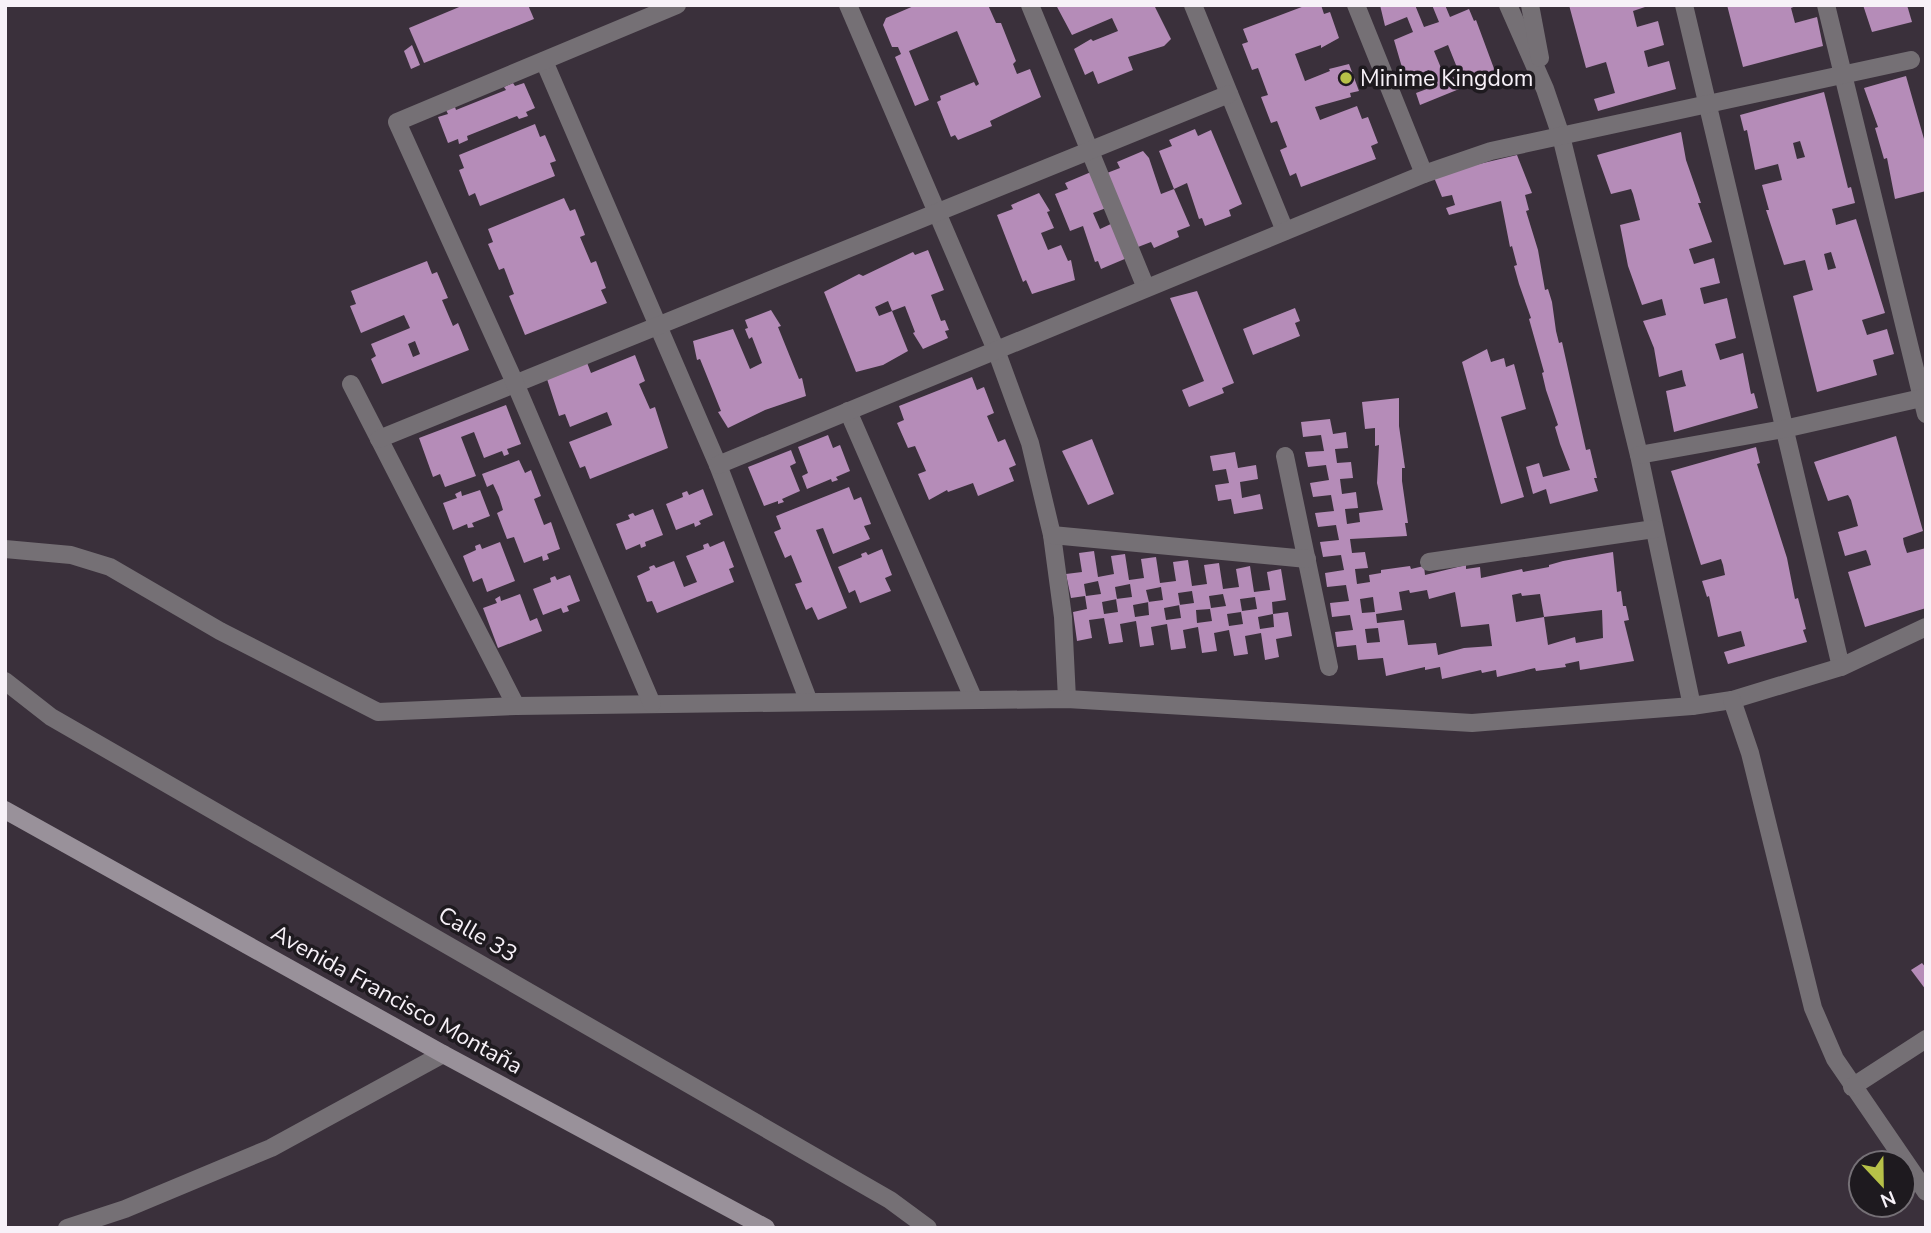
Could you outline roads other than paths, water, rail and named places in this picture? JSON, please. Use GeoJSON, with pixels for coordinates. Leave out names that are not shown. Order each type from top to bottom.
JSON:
{"type":"FeatureCollection","features":[{"type":"Feature","properties":{"kind":"main road","name":"Avenida Francisco Montaña"},"geometry":{"type":"LineString","coordinates":[[5,810],[443,1054],[766,1228]]}},
{"type":"Feature","properties":{"kind":"street"},"geometry":{"type":"LineString","coordinates":[[652,704],[515,383],[397,122],[677,5]]}},
{"type":"Feature","properties":{"kind":"street"},"geometry":{"type":"LineString","coordinates":[[848,5],[996,350],[1030,443],[1052,535],[1063,617],[1067,699]]}},
{"type":"Feature","properties":{"kind":"street"},"geometry":{"type":"LineString","coordinates":[[1030,5],[1146,288]]}},
{"type":"Feature","properties":{"kind":"street"},"geometry":{"type":"LineString","coordinates":[[1193,5],[1285,231]]}},
{"type":"Feature","properties":{"kind":"street"},"geometry":{"type":"LineString","coordinates":[[1356,5],[1424,174]]}},
{"type":"Feature","properties":{"kind":"street"},"geometry":{"type":"LineString","coordinates":[[1508,5],[1545,89],[1561,136],[1639,455],[1692,706]]}},
{"type":"Feature","properties":{"kind":"street"},"geometry":{"type":"LineString","coordinates":[[1530,5],[1545,89]]}},
{"type":"Feature","properties":{"kind":"street"},"geometry":{"type":"LineString","coordinates":[[1684,5],[1841,667]]}},
{"type":"Feature","properties":{"kind":"street"},"geometry":{"type":"LineString","coordinates":[[1639,455],[1924,403],[1826,5]]}},
{"type":"Feature","properties":{"kind":"street"},"geometry":{"type":"LineString","coordinates":[[718,465],[1424,174],[1491,151],[1912,60]]}},
{"type":"Feature","properties":{"kind":"street"},"geometry":{"type":"LineString","coordinates":[[544,61],[718,465],[809,702]]}},
{"type":"Feature","properties":{"kind":"street"},"geometry":{"type":"LineString","coordinates":[[379,439],[1229,94]]}},
{"type":"Feature","properties":{"kind":"street"},"geometry":{"type":"LineString","coordinates":[[351,384],[516,706]]}},
{"type":"Feature","properties":{"kind":"street"},"geometry":{"type":"LineString","coordinates":[[848,411],[974,700]]}},
{"type":"Feature","properties":{"kind":"street"},"geometry":{"type":"LineString","coordinates":[[1285,456],[1329,667]]}},
{"type":"Feature","properties":{"kind":"street"},"geometry":{"type":"LineString","coordinates":[[1429,562],[1654,529]]}},
{"type":"Feature","properties":{"kind":"street"},"geometry":{"type":"LineString","coordinates":[[1052,535],[1307,559]]}},
{"type":"Feature","properties":{"kind":"street"},"geometry":{"type":"LineString","coordinates":[[5,550],[71,555],[110,567],[220,631],[378,712],[516,706],[1067,699],[1472,723],[1692,706],[1732,700],[1841,667],[1926,627]]}},
{"type":"Feature","properties":{"kind":"street","name":"Calle 33"},"geometry":{"type":"LineString","coordinates":[[5,681],[51,717],[878,1193],[928,1228]]}},
{"type":"Feature","properties":{"kind":"street"},"geometry":{"type":"LineString","coordinates":[[1732,700],[1750,753],[1813,1008],[1835,1059],[1852,1087],[1926,1192]]}},
{"type":"Feature","properties":{"kind":"street"},"geometry":{"type":"LineString","coordinates":[[1852,1087],[1926,1039]]}},
{"type":"Feature","properties":{"kind":"street"},"geometry":{"type":"LineString","coordinates":[[67,1228],[125,1209],[271,1148],[443,1054]]}},
{"type":"Feature","properties":{"kind":"place","name":"Minime Kingdom"},"geometry":{"type":"Point","coordinates":[1346,78]}}]}
